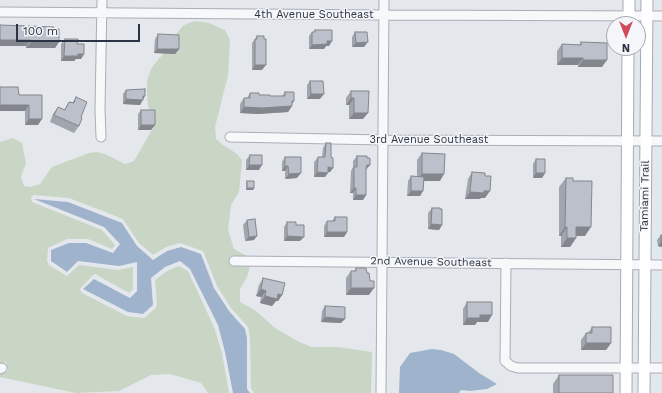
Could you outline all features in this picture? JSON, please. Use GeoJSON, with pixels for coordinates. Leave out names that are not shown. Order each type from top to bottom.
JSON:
{"type":"FeatureCollection","features":[{"type":"Feature","properties":{"kind":"main road"},"geometry":{"type":"LineString","coordinates":[[629,0],[629,16]]}},
{"type":"Feature","properties":{"kind":"main road","name":"Tamiami Trail"},"geometry":{"type":"LineString","coordinates":[[644,393],[647,0]]}},
{"type":"Feature","properties":{"kind":"main road","name":"Tamiami Trail"},"geometry":{"type":"LineString","coordinates":[[626,393],[628,56]]}},
{"type":"Feature","properties":{"kind":"street"},"geometry":{"type":"LineString","coordinates":[[101,137],[100,109],[102,0]]}},
{"type":"Feature","properties":{"kind":"street"},"geometry":{"type":"LineString","coordinates":[[381,393],[384,0]]}},
{"type":"Feature","properties":{"kind":"street","name":"4th Avenue Southeast"},"geometry":{"type":"LineString","coordinates":[[0,12],[384,15],[606,20]]}},
{"type":"Feature","properties":{"kind":"street","name":"4th Avenue Southeast"},"geometry":{"type":"LineString","coordinates":[[647,16],[662,16]]}},
{"type":"Feature","properties":{"kind":"street","name":"3rd Avenue Southeast"},"geometry":{"type":"LineString","coordinates":[[230,137],[384,140],[662,141]]}},
{"type":"Feature","properties":{"kind":"street","name":"2nd Avenue Southeast"},"geometry":{"type":"LineString","coordinates":[[234,261],[662,264]]}},
{"type":"Feature","properties":{"kind":"street"},"geometry":{"type":"LineString","coordinates":[[506,263],[505,361],[511,366],[518,368],[662,368]]}},
{"type":"Feature","properties":{"kind":"green space"},"geometry":{"type":"Polygon","coordinates":[[[195,21],[209,23],[225,30],[230,40],[228,75],[215,127],[216,139],[237,154],[242,160],[239,192],[231,205],[228,230],[234,249],[247,256],[230,256],[230,265],[250,266],[247,277],[240,289],[240,302],[256,311],[275,328],[299,342],[312,347],[338,347],[372,352],[371,393],[254,393],[251,388],[250,338],[248,327],[231,308],[217,286],[203,251],[180,243],[166,247],[153,255],[139,243],[123,219],[69,198],[34,195],[31,197],[32,202],[102,230],[115,245],[112,249],[88,239],[67,239],[48,248],[47,261],[49,265],[67,276],[79,265],[118,270],[133,267],[133,289],[129,293],[95,274],[80,289],[82,293],[127,316],[144,318],[156,308],[155,280],[167,271],[179,266],[188,271],[214,327],[222,353],[229,393],[208,393],[201,383],[170,374],[151,375],[119,391],[76,393],[0,377],[0,374],[8,371],[6,362],[0,364],[0,142],[13,138],[22,143],[26,163],[21,177],[24,186],[30,187],[40,184],[52,167],[89,153],[97,152],[105,154],[125,164],[134,161],[153,128],[153,117],[148,106],[147,94],[147,80],[152,67],[184,25],[195,21]]]}},
{"type":"Feature","properties":{"kind":"water"},"geometry":{"type":"Polygon","coordinates":[[[34,199],[68,202],[122,223],[137,246],[153,260],[167,251],[181,247],[201,254],[214,288],[229,311],[245,329],[247,338],[247,389],[250,393],[233,393],[218,325],[190,269],[180,261],[165,267],[151,278],[153,305],[143,314],[128,312],[83,289],[94,279],[130,298],[137,291],[137,262],[119,266],[78,261],[67,272],[51,261],[51,250],[69,243],[86,243],[113,253],[120,244],[104,227],[34,199]]]}},
{"type":"Feature","properties":{"kind":"water"},"geometry":{"type":"Polygon","coordinates":[[[432,349],[454,354],[479,373],[497,384],[487,389],[470,391],[461,390],[459,393],[399,393],[400,367],[410,353],[432,349]]]}},
{"type":"Feature","properties":{"kind":"building"},"geometry":{"type":"Polygon","coordinates":[[[0,25],[54,27],[54,29],[59,29],[59,42],[0,40],[0,25]]]}},
{"type":"Feature","properties":{"kind":"building"},"geometry":{"type":"Polygon","coordinates":[[[315,30],[332,30],[332,41],[327,41],[327,44],[312,45],[312,32],[315,32],[315,30]]]}},
{"type":"Feature","properties":{"kind":"building"},"geometry":{"type":"Polygon","coordinates":[[[355,32],[367,32],[368,42],[356,43],[355,32]]]}},
{"type":"Feature","properties":{"kind":"building"},"geometry":{"type":"Polygon","coordinates":[[[158,34],[179,35],[179,49],[157,49],[158,34]]]}},
{"type":"Feature","properties":{"kind":"building"},"geometry":{"type":"Polygon","coordinates":[[[257,36],[264,36],[264,39],[266,39],[266,65],[255,65],[255,39],[257,39],[257,36]]]}},
{"type":"Feature","properties":{"kind":"building"},"geometry":{"type":"Polygon","coordinates":[[[65,39],[78,39],[77,44],[84,44],[84,54],[78,54],[78,56],[64,56],[65,39]]]}},
{"type":"Feature","properties":{"kind":"building"},"geometry":{"type":"Polygon","coordinates":[[[581,42],[606,43],[607,60],[562,58],[562,44],[581,45],[581,42]]]}},
{"type":"Feature","properties":{"kind":"building"},"geometry":{"type":"Polygon","coordinates":[[[310,81],[323,81],[324,94],[311,94],[310,81]]]}},
{"type":"Feature","properties":{"kind":"building"},"geometry":{"type":"Polygon","coordinates":[[[0,87],[18,87],[19,95],[42,95],[42,119],[29,119],[29,105],[0,105],[0,87]]]}},
{"type":"Feature","properties":{"kind":"building"},"geometry":{"type":"Polygon","coordinates":[[[145,89],[145,96],[143,96],[143,100],[126,99],[126,90],[145,89]]]}},
{"type":"Feature","properties":{"kind":"building"},"geometry":{"type":"Polygon","coordinates":[[[351,91],[369,91],[368,113],[354,113],[354,98],[351,98],[351,91]]]}},
{"type":"Feature","properties":{"kind":"building"},"geometry":{"type":"Polygon","coordinates":[[[285,92],[294,92],[294,101],[292,101],[292,106],[262,108],[244,107],[244,98],[250,98],[250,93],[259,93],[259,95],[270,96],[285,96],[285,92]]]}},
{"type":"Feature","properties":{"kind":"building"},"geometry":{"type":"Polygon","coordinates":[[[76,97],[87,102],[79,126],[54,115],[58,107],[65,110],[69,102],[74,103],[76,97]]]}},
{"type":"Feature","properties":{"kind":"building"},"geometry":{"type":"Polygon","coordinates":[[[141,110],[155,110],[155,125],[141,125],[141,110]]]}},
{"type":"Feature","properties":{"kind":"building"},"geometry":{"type":"Polygon","coordinates":[[[326,143],[331,143],[333,168],[328,167],[328,173],[317,172],[318,157],[325,157],[326,143]]]}},
{"type":"Feature","properties":{"kind":"building"},"geometry":{"type":"Polygon","coordinates":[[[422,153],[445,154],[444,174],[422,174],[422,153]]]}},
{"type":"Feature","properties":{"kind":"building"},"geometry":{"type":"Polygon","coordinates":[[[250,155],[262,155],[262,165],[249,165],[250,155]]]}},
{"type":"Feature","properties":{"kind":"building"},"geometry":{"type":"Polygon","coordinates":[[[357,156],[367,156],[367,158],[370,158],[370,165],[367,165],[366,167],[366,195],[356,195],[356,188],[354,188],[354,167],[357,167],[357,156]]]}},
{"type":"Feature","properties":{"kind":"building"},"geometry":{"type":"Polygon","coordinates":[[[285,157],[301,157],[301,173],[289,174],[288,166],[285,166],[285,157]]]}},
{"type":"Feature","properties":{"kind":"building"},"geometry":{"type":"Polygon","coordinates":[[[536,159],[545,159],[545,173],[536,173],[536,159]]]}},
{"type":"Feature","properties":{"kind":"building"},"geometry":{"type":"Polygon","coordinates":[[[472,172],[485,173],[485,176],[491,176],[490,191],[484,191],[484,193],[470,192],[472,172]]]}},
{"type":"Feature","properties":{"kind":"building"},"geometry":{"type":"Polygon","coordinates":[[[411,176],[424,177],[423,191],[411,191],[411,176]]]}},
{"type":"Feature","properties":{"kind":"building"},"geometry":{"type":"Polygon","coordinates":[[[566,178],[573,178],[573,181],[592,181],[591,227],[576,227],[576,238],[567,238],[567,227],[565,227],[566,178]]]}},
{"type":"Feature","properties":{"kind":"building"},"geometry":{"type":"Polygon","coordinates":[[[247,181],[254,181],[254,188],[247,188],[247,181]]]}},
{"type":"Feature","properties":{"kind":"building"},"geometry":{"type":"Polygon","coordinates":[[[432,208],[442,209],[442,225],[431,224],[432,208]]]}},
{"type":"Feature","properties":{"kind":"building"},"geometry":{"type":"Polygon","coordinates":[[[335,217],[347,217],[347,232],[327,232],[327,221],[335,221],[335,217]]]}},
{"type":"Feature","properties":{"kind":"building"},"geometry":{"type":"Polygon","coordinates":[[[255,219],[257,236],[249,237],[247,220],[255,219]]]}},
{"type":"Feature","properties":{"kind":"building"},"geometry":{"type":"Polygon","coordinates":[[[287,222],[296,222],[296,225],[304,225],[304,237],[287,236],[287,222]]]}},
{"type":"Feature","properties":{"kind":"building"},"geometry":{"type":"Polygon","coordinates":[[[356,268],[366,268],[367,273],[369,273],[370,281],[374,281],[374,288],[351,288],[351,271],[356,271],[356,268]]]}},
{"type":"Feature","properties":{"kind":"building"},"geometry":{"type":"Polygon","coordinates":[[[263,278],[285,283],[282,295],[278,294],[277,299],[265,296],[266,291],[261,289],[263,278]]]}},
{"type":"Feature","properties":{"kind":"building"},"geometry":{"type":"Polygon","coordinates":[[[467,302],[492,302],[492,315],[480,315],[480,318],[467,318],[467,302]]]}},
{"type":"Feature","properties":{"kind":"building"},"geometry":{"type":"Polygon","coordinates":[[[325,306],[345,307],[345,319],[325,317],[325,306]]]}},
{"type":"Feature","properties":{"kind":"building"},"geometry":{"type":"Polygon","coordinates":[[[592,327],[611,327],[611,343],[586,343],[586,333],[592,333],[592,327]]]}},
{"type":"Feature","properties":{"kind":"building"},"geometry":{"type":"Polygon","coordinates":[[[559,375],[613,375],[613,393],[559,393],[559,375]]]}}]}
